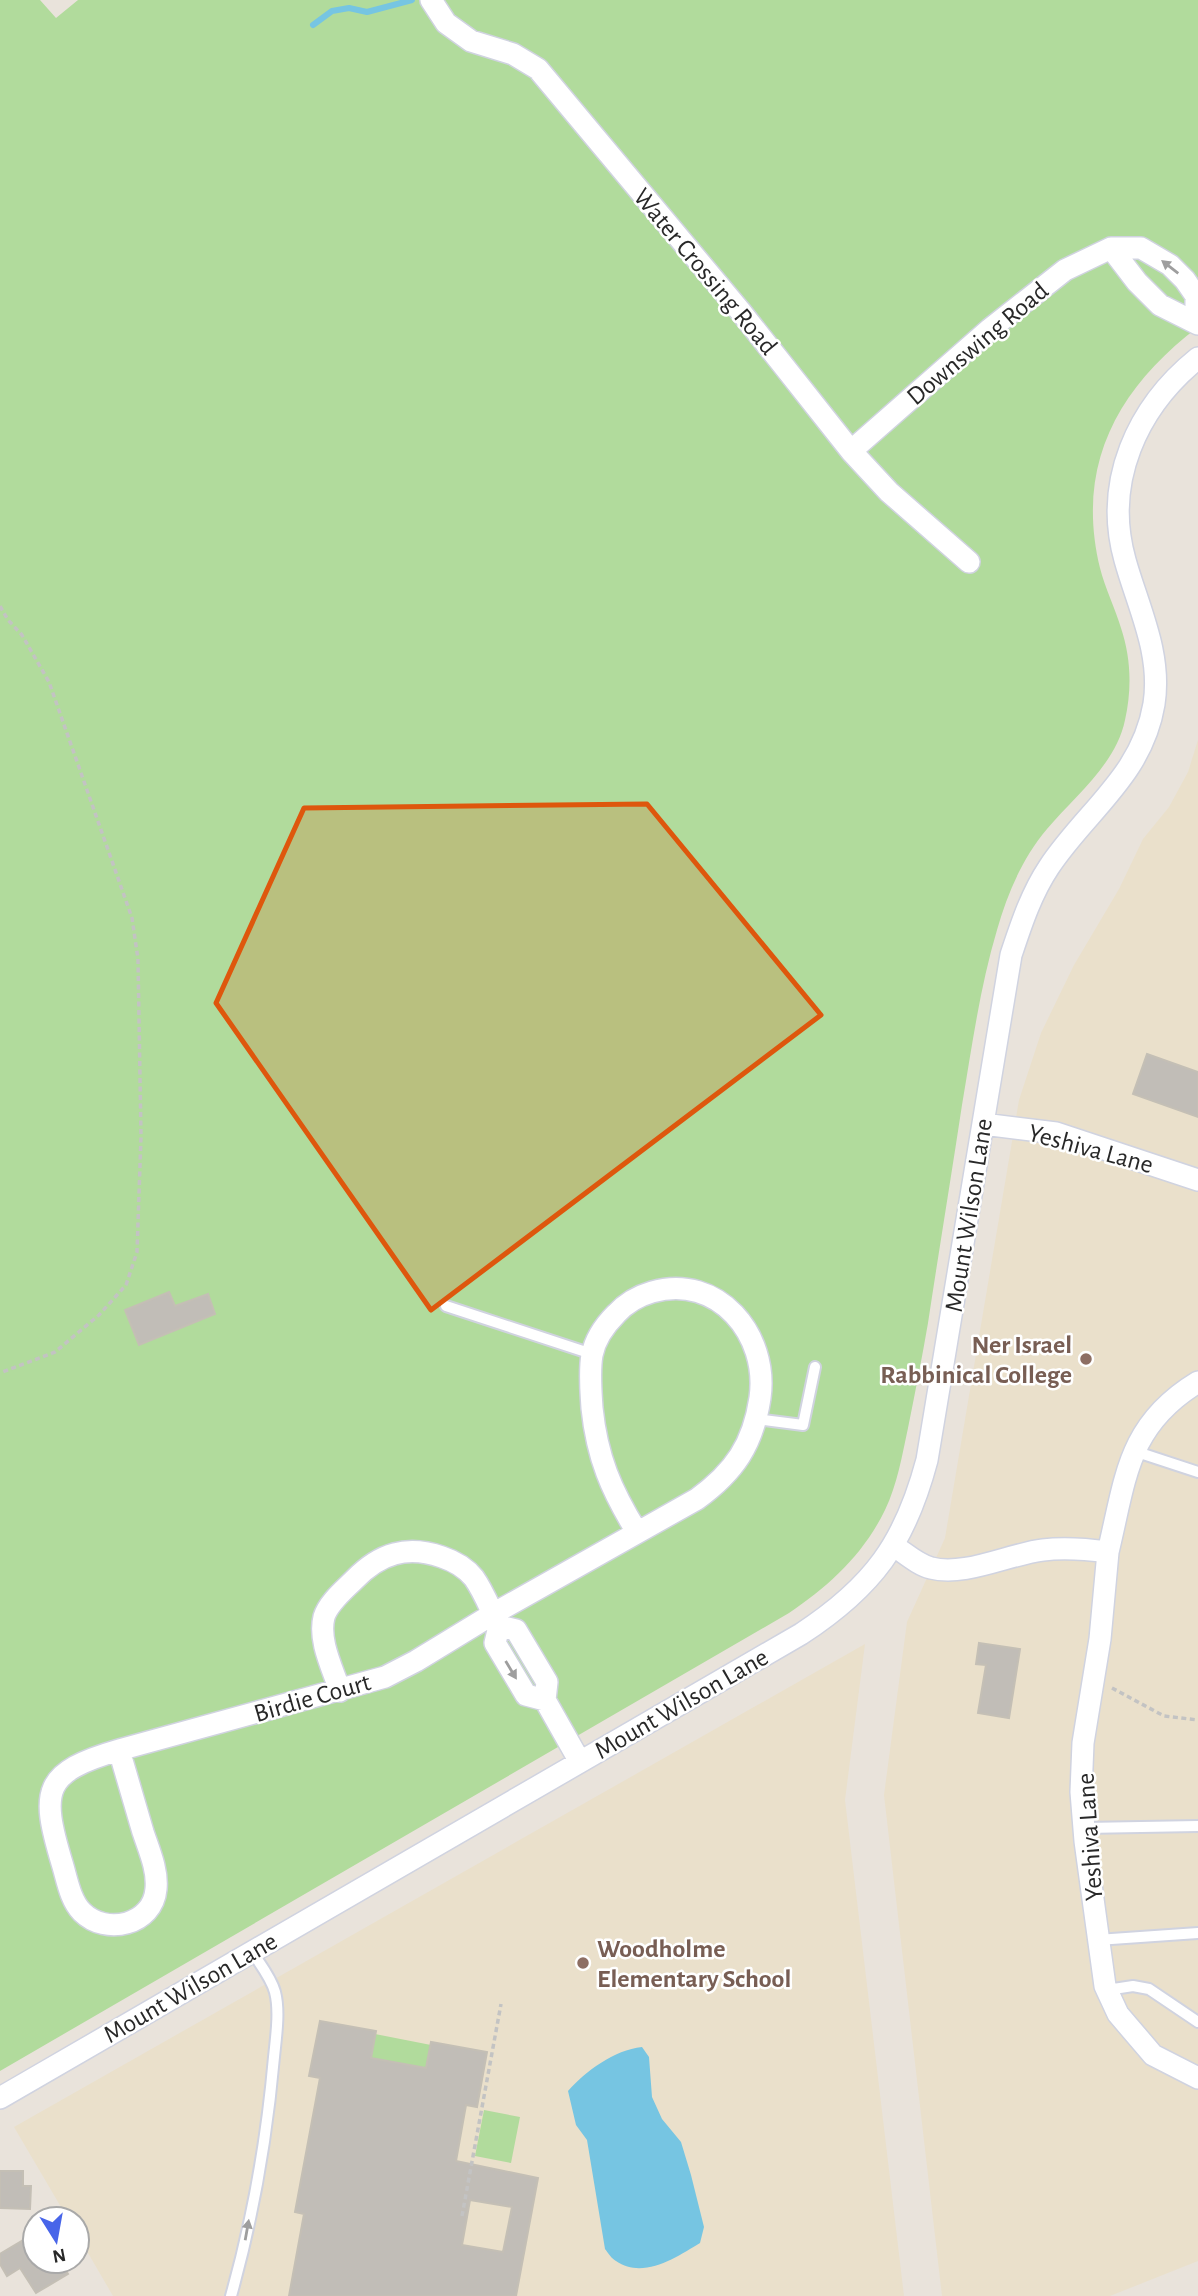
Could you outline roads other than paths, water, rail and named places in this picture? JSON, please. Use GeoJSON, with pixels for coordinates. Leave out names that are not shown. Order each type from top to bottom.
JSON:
{"type":"FeatureCollection","features":[{"type":"Feature","properties":{"kind":"street","name":"Water Crossing Road"},"geometry":{"type":"LineString","coordinates":[[431,0],[446,23],[471,41],[513,54],[538,69],[741,312],[851,451],[889,492],[969,562]]}},
{"type":"Feature","properties":{"kind":"street","name":"Downswing Road"},"geometry":{"type":"LineString","coordinates":[[851,451],[990,329],[1065,270],[1111,248],[1141,248],[1170,265],[1196,296],[1197,323],[1160,305],[1137,282],[1111,248]]}},
{"type":"Feature","properties":{"kind":"street","name":"Mount Wilson Lane"},"geometry":{"type":"LineString","coordinates":[[0,2098],[831,1614],[856,1593],[894,1546],[909,1518],[927,1460],[1011,955],[1038,884],[1062,849],[1120,782],[1142,745],[1148,726],[1155,685],[1153,652],[1119,530],[1120,486],[1125,459],[1133,437],[1148,410],[1167,387],[1198,358]]}},
{"type":"Feature","properties":{"kind":"street","name":"Yeshiva Lane"},"geometry":{"type":"LineString","coordinates":[[983,1124],[1056,1133],[1198,1180]]}},
{"type":"Feature","properties":{"kind":"street","name":"Birdie Court"},"geometry":{"type":"LineString","coordinates":[[119,1750],[154,1868],[156,1891],[145,1914],[122,1925],[111,1926],[91,1919],[77,1906],[53,1833],[50,1795],[61,1776],[81,1761],[119,1750],[340,1691],[385,1677],[496,1620],[637,1532],[697,1499],[727,1474],[747,1443],[756,1419],[761,1376],[752,1343],[737,1316],[727,1306],[703,1293],[676,1287],[640,1295],[622,1307],[598,1336],[592,1354],[592,1402],[598,1450],[612,1490],[637,1532]]}},
{"type":"Feature","properties":{"kind":"street","name":"Yeshiva Lane"},"geometry":{"type":"LineString","coordinates":[[1198,1382],[1165,1406],[1147,1426],[1134,1451],[1108,1552],[1100,1639],[1083,1744],[1082,1793],[1097,1940],[1107,1990],[1118,2014],[1153,2055],[1198,2078]]}},
{"type":"Feature","properties":{"kind":"street"},"geometry":{"type":"LineString","coordinates":[[894,1546],[928,1568],[939,1570],[956,1570],[1041,1550],[1074,1548],[1108,1552]]}},
{"type":"Feature","properties":{"kind":"street"},"geometry":{"type":"LineString","coordinates":[[340,1691],[325,1644],[324,1616],[332,1602],[370,1563],[391,1554],[411,1551],[428,1553],[447,1559],[473,1577],[496,1620],[495,1643],[526,1695],[545,1700],[580,1762]]}},
{"type":"Feature","properties":{"kind":"lane"},"geometry":{"type":"LineString","coordinates":[[446,1306],[592,1354]]}},
{"type":"Feature","properties":{"kind":"lane"},"geometry":{"type":"LineString","coordinates":[[756,1419],[803,1425],[815,1367]]}},
{"type":"Feature","properties":{"kind":"lane"},"geometry":{"type":"LineString","coordinates":[[1134,1451],[1198,1472]]}},
{"type":"Feature","properties":{"kind":"lane"},"geometry":{"type":"LineString","coordinates":[[1084,1828],[1198,1826]]}},
{"type":"Feature","properties":{"kind":"lane"},"geometry":{"type":"LineString","coordinates":[[1097,1940],[1198,1933]]}},
{"type":"Feature","properties":{"kind":"lane"},"geometry":{"type":"LineString","coordinates":[[231,2296],[242,2257],[270,2106],[275,2043],[276,1995],[251,1950]]}},
{"type":"Feature","properties":{"kind":"lane"},"geometry":{"type":"LineString","coordinates":[[1107,1990],[1133,1986],[1149,1989],[1198,2022]]}},
{"type":"Feature","properties":{"kind":"water"},"geometry":{"type":"Polygon","coordinates":[[[642,2047],[649,2057],[652,2097],[662,2119],[681,2142],[704,2227],[700,2243],[660,2264],[637,2268],[616,2261],[605,2249],[587,2140],[576,2125],[568,2091],[583,2076],[611,2057],[642,2047]]]}},
{"type":"Feature","properties":{"kind":"waterway"},"geometry":{"type":"LineString","coordinates":[[313,25],[332,11],[349,8],[367,12],[412,0]]}},
{"type":"Feature","properties":{"kind":"place","name":"Ner Israel Rabbinical College"},"geometry":{"type":"Point","coordinates":[1086,1359]}},
{"type":"Feature","properties":{"kind":"place","name":"Woodholme Elementary School"},"geometry":{"type":"Point","coordinates":[583,1963]}}]}
